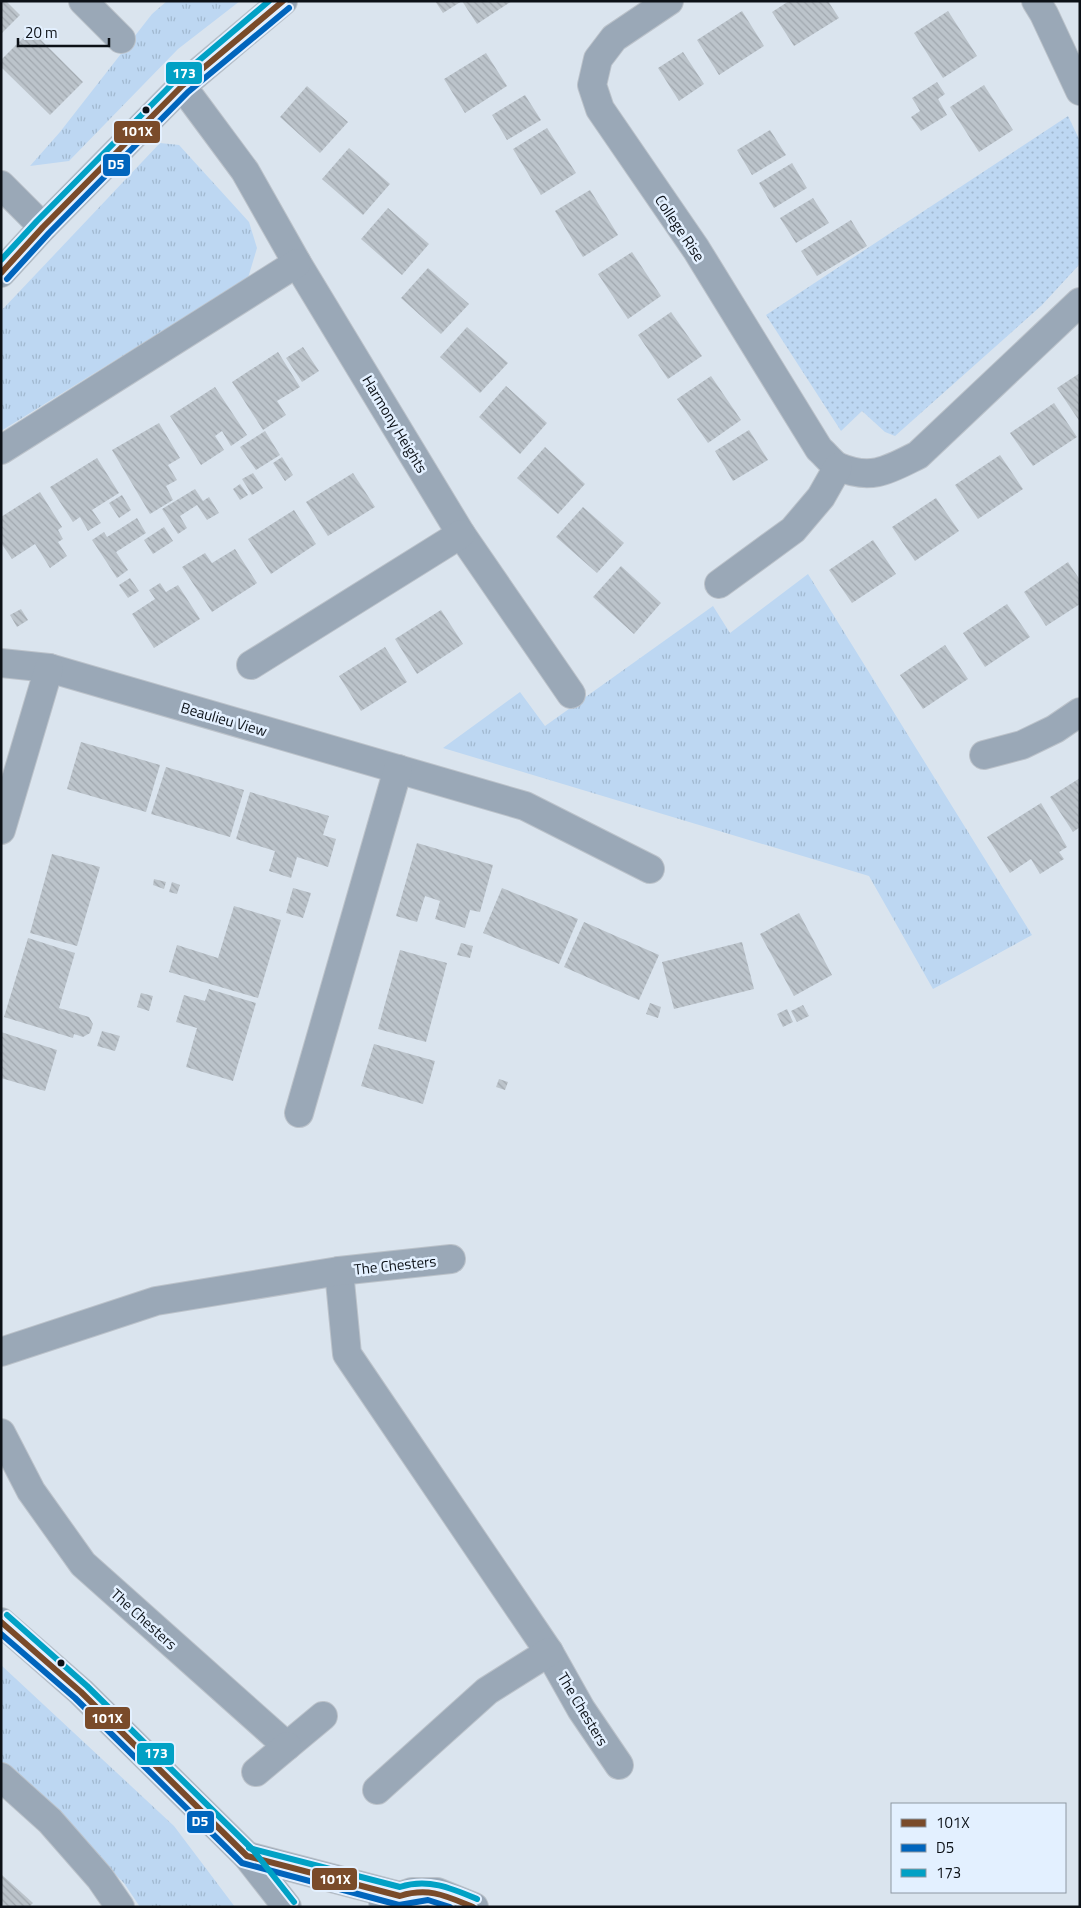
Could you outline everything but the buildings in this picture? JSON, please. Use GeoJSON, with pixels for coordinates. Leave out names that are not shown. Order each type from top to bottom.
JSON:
{"type":"FeatureCollection","features":[{"type":"Feature","properties":{"kind":"main road"},"geometry":{"type":"LineString","coordinates":[[1,273],[43,227],[182,86],[283,1]]}},
{"type":"Feature","properties":{"kind":"street"},"geometry":{"type":"LineString","coordinates":[[82,1],[121,39]]}},
{"type":"Feature","properties":{"kind":"street","name":"College Rise"},"geometry":{"type":"LineString","coordinates":[[669,1],[614,38],[598,59],[592,85],[600,109],[696,249],[819,449],[838,467],[865,474],[886,472],[918,455],[1080,302]]}},
{"type":"Feature","properties":{"kind":"street"},"geometry":{"type":"LineString","coordinates":[[1036,1],[1080,91]]}},
{"type":"Feature","properties":{"kind":"street","name":"Harmony Heights"},"geometry":{"type":"LineString","coordinates":[[182,86],[245,172],[297,264],[461,534],[570,694]]}},
{"type":"Feature","properties":{"kind":"street"},"geometry":{"type":"LineString","coordinates":[[2,187],[43,227]]}},
{"type":"Feature","properties":{"kind":"street"},"geometry":{"type":"LineString","coordinates":[[1,450],[297,264]]}},
{"type":"Feature","properties":{"kind":"street"},"geometry":{"type":"LineString","coordinates":[[719,584],[793,530],[821,497],[838,467]]}},
{"type":"Feature","properties":{"kind":"street"},"geometry":{"type":"LineString","coordinates":[[251,665],[461,534]]}},
{"type":"Feature","properties":{"kind":"street","name":"Beaulieu View"},"geometry":{"type":"LineString","coordinates":[[1,663],[49,668],[525,806],[650,869]]}},
{"type":"Feature","properties":{"kind":"street"},"geometry":{"type":"LineString","coordinates":[[1,830],[49,668]]}},
{"type":"Feature","properties":{"kind":"street"},"geometry":{"type":"LineString","coordinates":[[984,755],[1022,745],[1054,729],[1080,712]]}},
{"type":"Feature","properties":{"kind":"street"},"geometry":{"type":"LineString","coordinates":[[299,1113],[398,769]]}},
{"type":"Feature","properties":{"kind":"street","name":"The Chesters"},"geometry":{"type":"LineString","coordinates":[[1,1352],[156,1302],[339,1270],[451,1259]]}},
{"type":"Feature","properties":{"kind":"street","name":"The Chesters"},"geometry":{"type":"LineString","coordinates":[[339,1270],[347,1354],[549,1652],[581,1709],[618,1765]]}},
{"type":"Feature","properties":{"kind":"street","name":"The Chesters"},"geometry":{"type":"LineString","coordinates":[[1,1433],[31,1491],[82,1564],[287,1746]]}},
{"type":"Feature","properties":{"kind":"street"},"geometry":{"type":"LineString","coordinates":[[1,1622],[81,1692],[247,1856],[288,1907]]}},
{"type":"Feature","properties":{"kind":"street"},"geometry":{"type":"LineString","coordinates":[[377,1790],[487,1691],[549,1652]]}},
{"type":"Feature","properties":{"kind":"street"},"geometry":{"type":"LineString","coordinates":[[256,1772],[323,1716]]}},
{"type":"Feature","properties":{"kind":"street"},"geometry":{"type":"LineString","coordinates":[[1,1777],[50,1821],[100,1878],[120,1907]]}},
{"type":"Feature","properties":{"kind":"street"},"geometry":{"type":"LineString","coordinates":[[247,1856],[389,1901],[412,1892],[437,1892],[474,1907]]}},
{"type":"Feature","properties":{"kind":"green space"},"geometry":{"type":"Polygon","coordinates":[[[167,1],[240,1],[178,49],[69,161],[30,166],[60,132],[152,14],[167,1]]]}},
{"type":"Feature","properties":{"kind":"green space"},"geometry":{"type":"Polygon","coordinates":[[[1068,116],[1080,141],[1080,263],[1078,266],[1042,305],[895,436],[885,432],[862,411],[841,431],[766,315],[1068,116]]]}},
{"type":"Feature","properties":{"kind":"green space"},"geometry":{"type":"Polygon","coordinates":[[[160,143],[179,145],[249,222],[257,248],[248,278],[1,431],[1,311],[160,143]]]}},
{"type":"Feature","properties":{"kind":"green space"},"geometry":{"type":"Polygon","coordinates":[[[808,574],[1032,935],[933,989],[869,876],[443,748],[520,692],[545,726],[713,606],[730,633],[808,574]]]}},
{"type":"Feature","properties":{"kind":"green space"},"geometry":{"type":"Polygon","coordinates":[[[1,1665],[174,1826],[235,1907],[140,1907],[124,1883],[29,1790],[1,1766],[1,1665]]]}},
{"type":"Feature","properties":{"kind":"transit line","name":"173"},"geometry":{"type":"LineString","coordinates":[[1,260],[176,80],[269,1]]}},
{"type":"Feature","properties":{"kind":"transit line","name":"101X"},"geometry":{"type":"LineString","coordinates":[[1,273],[43,227],[182,86],[283,1]]}},
{"type":"Feature","properties":{"kind":"transit line","name":"D5"},"geometry":{"type":"LineString","coordinates":[[7,279],[49,233],[188,92],[289,8]]}},
{"type":"Feature","properties":{"kind":"transit line","name":"173"},"geometry":{"type":"LineString","coordinates":[[7,1615],[87,1686],[253,1850],[294,1902]]}},
{"type":"Feature","properties":{"kind":"transit line","name":"101X"},"geometry":{"type":"LineString","coordinates":[[1,1622],[81,1692],[247,1856],[400,1896],[420,1892],[437,1894],[473,1907]]}},
{"type":"Feature","properties":{"kind":"transit line","name":"D5"},"geometry":{"type":"LineString","coordinates":[[1,1634],[75,1698],[242,1863],[399,1905],[428,1900],[450,1907]]}},
{"type":"Feature","properties":{"kind":"transit line","name":"173"},"geometry":{"type":"LineString","coordinates":[[249,1848],[400,1887],[410,1884],[430,1884],[449,1888],[477,1899]]}}]}
